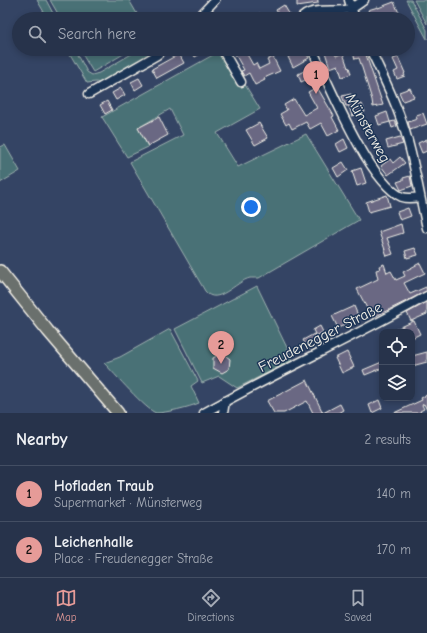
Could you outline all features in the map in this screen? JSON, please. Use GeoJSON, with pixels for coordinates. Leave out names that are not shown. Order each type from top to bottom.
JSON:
{"type":"FeatureCollection","features":[{"type":"Feature","properties":{"kind":"main road"},"geometry":{"type":"LineString","coordinates":[[0,271],[12,288],[118,413]]}},
{"type":"Feature","properties":{"kind":"street"},"geometry":{"type":"LineString","coordinates":[[206,12],[215,0]]}},
{"type":"Feature","properties":{"kind":"street"},"geometry":{"type":"LineString","coordinates":[[311,12],[364,0]]}},
{"type":"Feature","properties":{"kind":"street"},"geometry":{"type":"LineString","coordinates":[[89,94],[155,56]]}},
{"type":"Feature","properties":{"kind":"street"},"geometry":{"type":"LineString","coordinates":[[226,56],[241,82]]}},
{"type":"Feature","properties":{"kind":"street","name":"Münsterweg"},"geometry":{"type":"LineString","coordinates":[[315,56],[367,160],[381,178],[396,193],[406,198],[420,197]]}},
{"type":"Feature","properties":{"kind":"street"},"geometry":{"type":"LineString","coordinates":[[374,56],[400,114],[427,228]]}},
{"type":"Feature","properties":{"kind":"street","name":"Freudenegger Straße"},"geometry":{"type":"LineString","coordinates":[[204,413],[427,296]]}},
{"type":"Feature","properties":{"kind":"street"},"geometry":{"type":"LineString","coordinates":[[223,413],[225,401]]}},
{"type":"Feature","properties":{"kind":"green space"},"geometry":{"type":"Polygon","coordinates":[[[37,0],[46,0],[52,12],[44,12],[37,0]]]}},
{"type":"Feature","properties":{"kind":"green space"},"geometry":{"type":"Polygon","coordinates":[[[50,0],[129,0],[136,12],[57,12],[50,0]]]}},
{"type":"Feature","properties":{"kind":"green space"},"geometry":{"type":"Polygon","coordinates":[[[406,0],[411,0],[427,30],[427,39],[415,17],[415,12],[412,12],[406,0]]]}},
{"type":"Feature","properties":{"kind":"green space"},"geometry":{"type":"Polygon","coordinates":[[[414,0],[427,0],[427,24],[414,0]]]}},
{"type":"Feature","properties":{"kind":"green space"},"geometry":{"type":"Polygon","coordinates":[[[71,56],[79,56],[87,72],[92,75],[99,73],[128,56],[148,56],[103,84],[96,82],[87,83],[71,56]]]}},
{"type":"Feature","properties":{"kind":"green space"},"geometry":{"type":"Polygon","coordinates":[[[83,56],[120,56],[93,72],[83,56]]]}},
{"type":"Feature","properties":{"kind":"green space"},"geometry":{"type":"Polygon","coordinates":[[[211,56],[224,56],[244,83],[260,109],[217,133],[238,167],[306,134],[359,220],[259,278],[250,278],[245,280],[221,295],[210,295],[205,291],[130,162],[183,135],[170,109],[138,128],[148,147],[127,157],[102,117],[211,56]]]}},
{"type":"Feature","properties":{"kind":"green space"},"geometry":{"type":"Polygon","coordinates":[[[5,145],[20,171],[0,183],[0,147],[5,145]]]}},
{"type":"Feature","properties":{"kind":"green space"},"geometry":{"type":"Polygon","coordinates":[[[257,286],[293,360],[237,388],[219,376],[202,383],[175,329],[257,286]]]}},
{"type":"Feature","properties":{"kind":"green space"},"geometry":{"type":"Polygon","coordinates":[[[170,329],[198,381],[191,386],[199,403],[178,410],[156,413],[145,405],[104,363],[120,357],[170,329]]]}},
{"type":"Feature","properties":{"kind":"building"},"geometry":{"type":"Polygon","coordinates":[[[297,0],[318,0],[318,3],[297,6],[297,0]]]}},
{"type":"Feature","properties":{"kind":"building"},"geometry":{"type":"Polygon","coordinates":[[[394,2],[399,12],[369,12],[368,10],[394,2]]]}},
{"type":"Feature","properties":{"kind":"building"},"geometry":{"type":"Polygon","coordinates":[[[284,5],[288,12],[277,12],[276,10],[284,5]]]}},
{"type":"Feature","properties":{"kind":"building"},"geometry":{"type":"Polygon","coordinates":[[[175,56],[180,56],[184,63],[157,78],[152,69],[175,56]]]}},
{"type":"Feature","properties":{"kind":"building"},"geometry":{"type":"Polygon","coordinates":[[[236,56],[248,56],[253,65],[256,63],[259,69],[269,64],[267,60],[273,57],[280,71],[264,78],[265,80],[255,85],[249,73],[244,76],[241,71],[244,70],[236,56]]]}},
{"type":"Feature","properties":{"kind":"building"},"geometry":{"type":"Polygon","coordinates":[[[308,56],[309,58],[293,67],[288,57],[308,56]]]}},
{"type":"Feature","properties":{"kind":"building"},"geometry":{"type":"Polygon","coordinates":[[[326,56],[344,56],[351,74],[342,77],[338,65],[330,68],[326,56]]]}},
{"type":"Feature","properties":{"kind":"building"},"geometry":{"type":"Polygon","coordinates":[[[354,56],[366,56],[383,105],[373,107],[359,58],[355,59],[354,56]]]}},
{"type":"Feature","properties":{"kind":"building"},"geometry":{"type":"Polygon","coordinates":[[[398,57],[405,76],[397,79],[394,72],[398,70],[393,59],[398,57]]]}},
{"type":"Feature","properties":{"kind":"building"},"geometry":{"type":"Polygon","coordinates":[[[308,69],[312,77],[301,82],[298,74],[308,69]]]}},
{"type":"Feature","properties":{"kind":"building"},"geometry":{"type":"Polygon","coordinates":[[[139,78],[143,85],[135,90],[131,82],[139,78]]]}},
{"type":"Feature","properties":{"kind":"building"},"geometry":{"type":"Polygon","coordinates":[[[317,87],[334,116],[332,117],[339,130],[328,136],[321,123],[310,129],[306,122],[292,129],[289,123],[286,125],[280,114],[287,110],[284,105],[294,99],[304,115],[317,108],[308,92],[317,87]]]}},
{"type":"Feature","properties":{"kind":"building"},"geometry":{"type":"Polygon","coordinates":[[[121,88],[125,95],[116,100],[112,93],[121,88]]]}},
{"type":"Feature","properties":{"kind":"building"},"geometry":{"type":"Polygon","coordinates":[[[410,88],[414,97],[403,101],[399,92],[410,88]]]}},
{"type":"Feature","properties":{"kind":"building"},"geometry":{"type":"Polygon","coordinates":[[[351,94],[354,106],[362,104],[365,112],[352,116],[349,106],[346,106],[342,96],[351,94]]]}},
{"type":"Feature","properties":{"kind":"building"},"geometry":{"type":"Polygon","coordinates":[[[107,101],[112,110],[105,114],[100,105],[107,101]]]}},
{"type":"Feature","properties":{"kind":"building"},"geometry":{"type":"Polygon","coordinates":[[[387,112],[390,122],[379,125],[376,116],[387,112]]]}},
{"type":"Feature","properties":{"kind":"building"},"geometry":{"type":"Polygon","coordinates":[[[423,113],[427,124],[410,130],[408,122],[417,119],[416,115],[423,113]]]}},
{"type":"Feature","properties":{"kind":"building"},"geometry":{"type":"Polygon","coordinates":[[[159,117],[168,135],[148,146],[138,128],[159,117]]]}},
{"type":"Feature","properties":{"kind":"building"},"geometry":{"type":"Polygon","coordinates":[[[395,121],[397,126],[392,128],[390,122],[395,121]]]}},
{"type":"Feature","properties":{"kind":"building"},"geometry":{"type":"Polygon","coordinates":[[[259,123],[268,138],[255,145],[246,130],[259,123]]]}},
{"type":"Feature","properties":{"kind":"building"},"geometry":{"type":"Polygon","coordinates":[[[400,137],[403,144],[388,148],[386,141],[400,137]]]}},
{"type":"Feature","properties":{"kind":"building"},"geometry":{"type":"Polygon","coordinates":[[[344,139],[348,148],[340,152],[336,144],[344,139]]]}},
{"type":"Feature","properties":{"kind":"building"},"geometry":{"type":"Polygon","coordinates":[[[427,139],[427,151],[422,153],[418,143],[427,139]]]}},
{"type":"Feature","properties":{"kind":"building"},"geometry":{"type":"Polygon","coordinates":[[[400,157],[405,163],[388,175],[381,166],[390,159],[393,163],[400,157]]]}},
{"type":"Feature","properties":{"kind":"building"},"geometry":{"type":"Polygon","coordinates":[[[343,162],[348,170],[338,177],[333,168],[343,162]]]}},
{"type":"Feature","properties":{"kind":"building"},"geometry":{"type":"Polygon","coordinates":[[[361,168],[366,183],[357,186],[352,171],[361,168]]]}},
{"type":"Feature","properties":{"kind":"building"},"geometry":{"type":"Polygon","coordinates":[[[410,176],[412,186],[401,190],[397,182],[410,176]]]}},
{"type":"Feature","properties":{"kind":"building"},"geometry":{"type":"Polygon","coordinates":[[[387,195],[390,206],[369,212],[366,202],[387,195]]]}},
{"type":"Feature","properties":{"kind":"building"},"geometry":{"type":"Polygon","coordinates":[[[408,208],[411,216],[400,220],[397,212],[408,208]]]}},
{"type":"Feature","properties":{"kind":"building"},"geometry":{"type":"Polygon","coordinates":[[[401,224],[403,233],[387,238],[393,254],[387,256],[379,232],[401,224]]]}},
{"type":"Feature","properties":{"kind":"building"},"geometry":{"type":"Polygon","coordinates":[[[415,248],[418,255],[407,258],[405,251],[415,248]]]}},
{"type":"Feature","properties":{"kind":"building"},"geometry":{"type":"Polygon","coordinates":[[[420,263],[425,273],[404,283],[410,294],[426,287],[427,291],[372,318],[357,289],[378,279],[376,270],[380,269],[379,266],[384,264],[387,273],[391,271],[396,280],[405,276],[403,272],[420,263]]]}},
{"type":"Feature","properties":{"kind":"building"},"geometry":{"type":"Polygon","coordinates":[[[427,302],[427,314],[411,321],[407,313],[427,302]]]}},
{"type":"Feature","properties":{"kind":"building"},"geometry":{"type":"Polygon","coordinates":[[[354,306],[359,318],[338,328],[332,316],[354,306]]]}},
{"type":"Feature","properties":{"kind":"building"},"geometry":{"type":"Polygon","coordinates":[[[414,321],[420,334],[415,336],[415,329],[397,329],[414,321]]]}},
{"type":"Feature","properties":{"kind":"building"},"geometry":{"type":"Polygon","coordinates":[[[320,326],[323,332],[316,336],[313,330],[320,326]]]}},
{"type":"Feature","properties":{"kind":"building"},"geometry":{"type":"Polygon","coordinates":[[[314,334],[319,343],[308,349],[303,340],[314,334]]]}},
{"type":"Feature","properties":{"kind":"building"},"geometry":{"type":"Polygon","coordinates":[[[347,352],[354,367],[342,373],[335,358],[347,352]]]}},
{"type":"Feature","properties":{"kind":"building"},"geometry":{"type":"Polygon","coordinates":[[[427,352],[427,362],[415,365],[415,355],[427,352]]]}},
{"type":"Feature","properties":{"kind":"building"},"geometry":{"type":"Polygon","coordinates":[[[222,353],[230,359],[229,369],[222,373],[213,368],[213,358],[222,353]]]}},
{"type":"Feature","properties":{"kind":"building"},"geometry":{"type":"Polygon","coordinates":[[[379,363],[379,369],[365,375],[363,370],[379,363]]]}},
{"type":"Feature","properties":{"kind":"building"},"geometry":{"type":"Polygon","coordinates":[[[307,380],[323,413],[313,413],[307,401],[284,413],[274,413],[267,401],[307,380]]]}},
{"type":"Feature","properties":{"kind":"building"},"geometry":{"type":"Polygon","coordinates":[[[427,395],[427,410],[424,404],[422,405],[424,409],[420,411],[421,413],[394,413],[422,400],[421,398],[427,395]]]}},
{"type":"Feature","properties":{"kind":"building"},"geometry":{"type":"Polygon","coordinates":[[[379,400],[382,408],[372,413],[369,405],[379,400]]]}},
{"type":"Feature","properties":{"kind":"building"},"geometry":{"type":"Polygon","coordinates":[[[340,404],[343,410],[338,413],[323,413],[340,404]]]}},
{"type":"Feature","properties":{"kind":"place","name":"Hofladen Traub"},"geometry":{"type":"Point","coordinates":[316,94]}},
{"type":"Feature","properties":{"kind":"place","name":"Leichenhalle"},"geometry":{"type":"Point","coordinates":[221,364]}}]}
